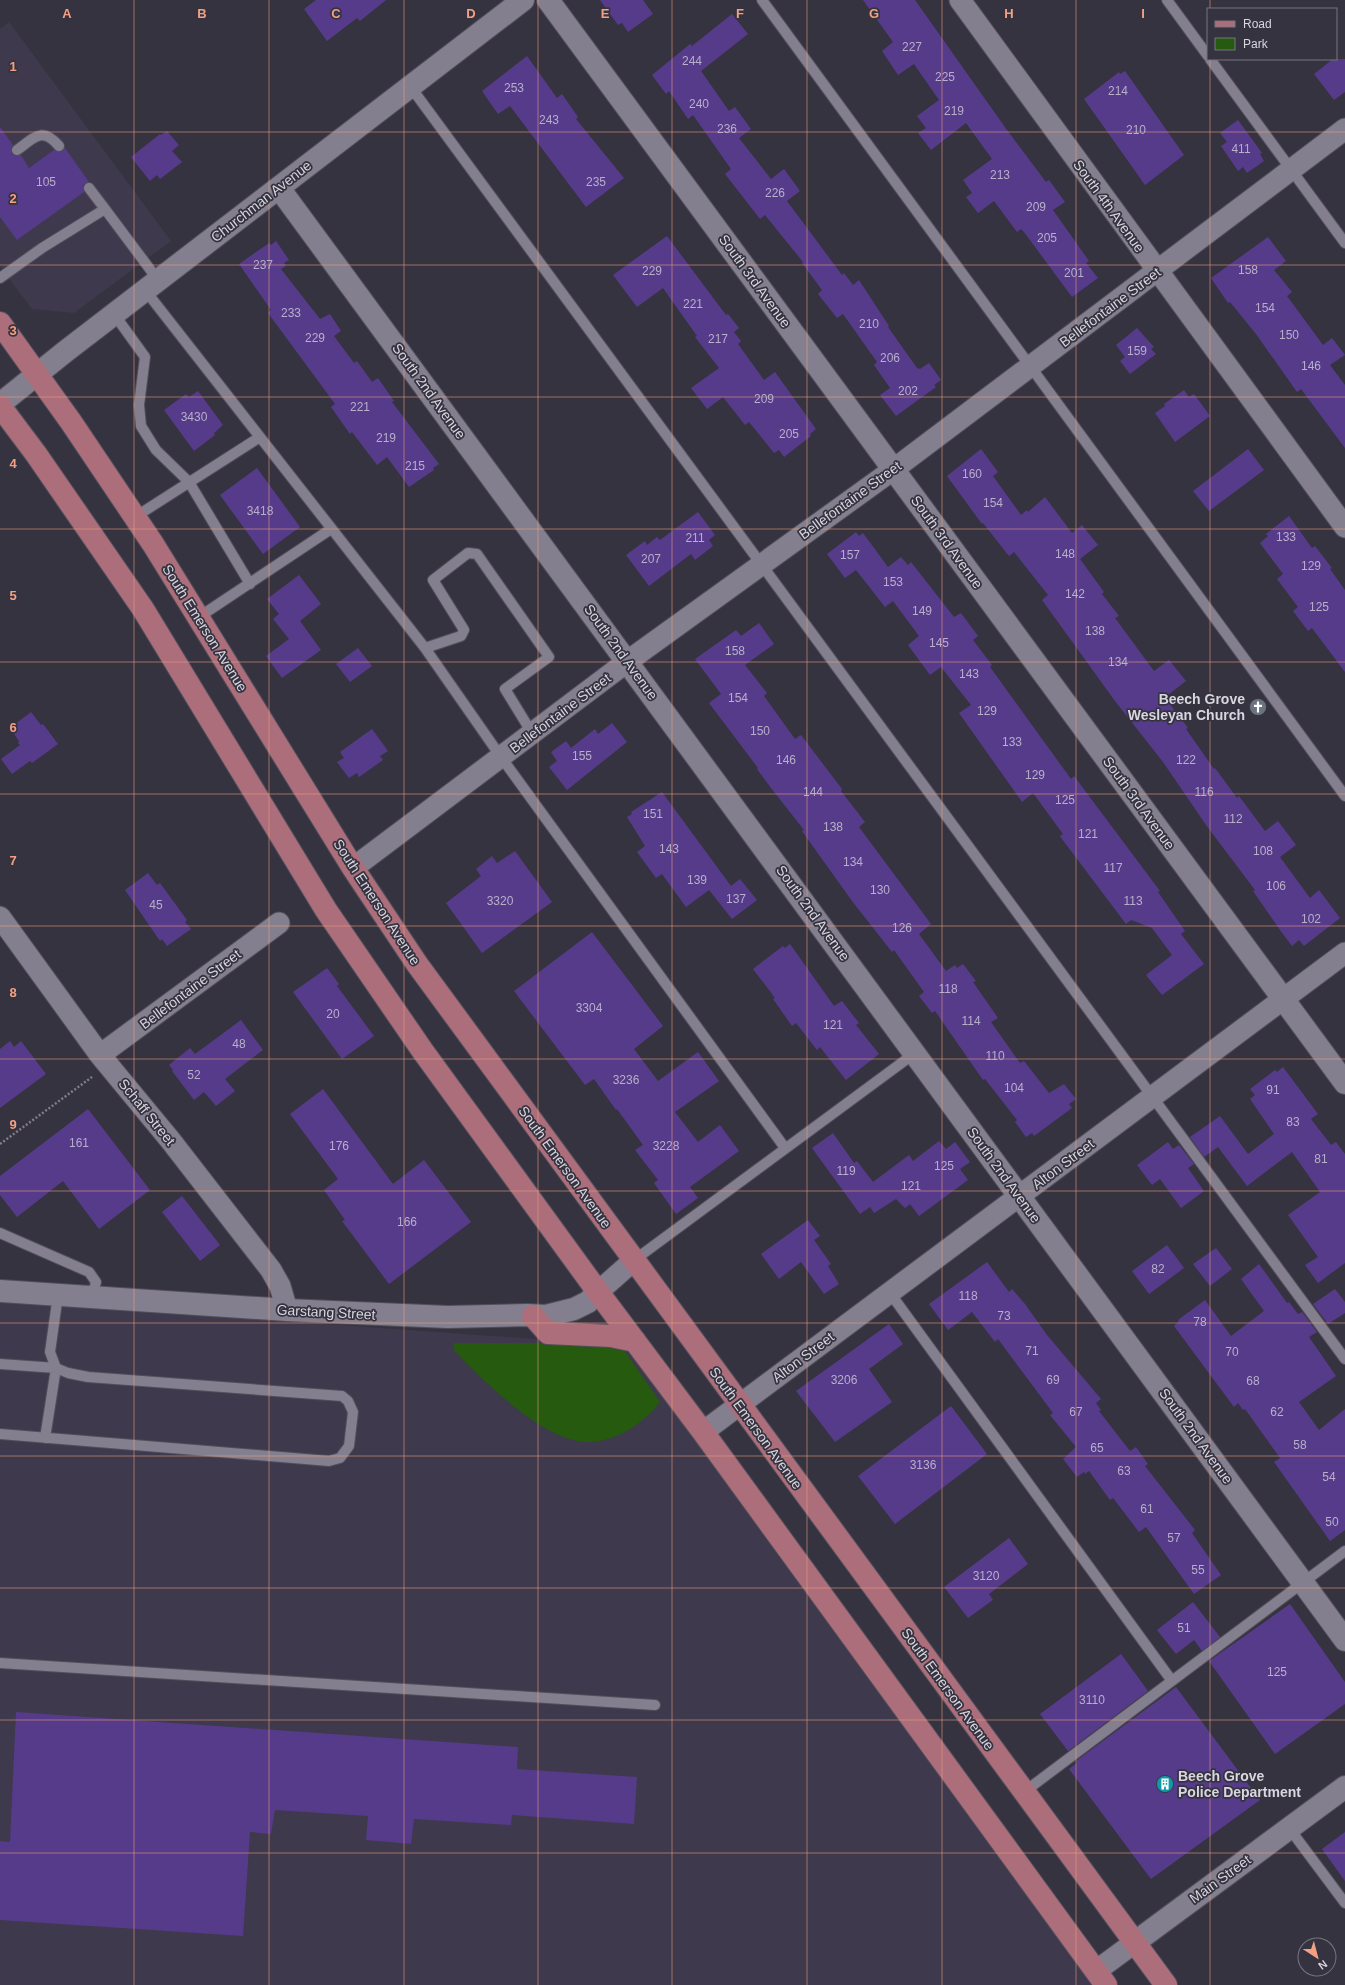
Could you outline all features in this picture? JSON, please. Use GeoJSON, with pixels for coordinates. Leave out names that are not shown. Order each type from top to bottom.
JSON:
{"type":"FeatureCollection","features":[{"type":"Feature","properties":{"kind":"main road","name":"South Emerson Avenue"},"geometry":{"type":"LineString","coordinates":[[0,323],[37,373],[135,517],[199,617],[353,868],[417,964],[1166,1985]]}},
{"type":"Feature","properties":{"kind":"main road"},"geometry":{"type":"LineString","coordinates":[[0,405],[36,454],[143,609],[326,910],[422,1050],[598,1292],[703,1432],[1101,1978]]}},
{"type":"Feature","properties":{"kind":"main road"},"geometry":{"type":"LineString","coordinates":[[532,1316],[548,1333],[611,1336],[635,1341]]}},
{"type":"Feature","properties":{"kind":"street","name":"Churchman Avenue"},"geometry":{"type":"LineString","coordinates":[[0,405],[37,373],[523,0]]}},
{"type":"Feature","properties":{"kind":"street","name":"South 3rd Avenue"},"geometry":{"type":"LineString","coordinates":[[548,0],[1345,1083]]}},
{"type":"Feature","properties":{"kind":"street","name":"South 4th Avenue"},"geometry":{"type":"LineString","coordinates":[[960,0],[1345,527]]}},
{"type":"Feature","properties":{"kind":"street","name":"Bellefontaine Street"},"geometry":{"type":"LineString","coordinates":[[353,868],[628,662],[894,469],[1158,272],[1345,129]]}},
{"type":"Feature","properties":{"kind":"street","name":"South 2nd Avenue"},"geometry":{"type":"LineString","coordinates":[[279,188],[1345,1640]]}},
{"type":"Feature","properties":{"kind":"street","name":"Schaff Street"},"geometry":{"type":"LineString","coordinates":[[0,917],[104,1060],[171,1141],[272,1270],[280,1286],[287,1310]]}},
{"type":"Feature","properties":{"kind":"street","name":"Bellefontaine Street"},"geometry":{"type":"LineString","coordinates":[[104,1060],[279,923]]}},
{"type":"Feature","properties":{"kind":"street","name":"Alton Street"},"geometry":{"type":"LineString","coordinates":[[703,1432],[1020,1197],[1345,953]]}},
{"type":"Feature","properties":{"kind":"street","name":"Garstang Street"},"geometry":{"type":"LineString","coordinates":[[0,1291],[287,1310],[448,1317],[546,1316],[574,1310],[588,1302],[633,1260]]}},
{"type":"Feature","properties":{"kind":"street","name":"Main Street"},"geometry":{"type":"LineString","coordinates":[[1101,1978],[1134,1943],[1345,1787]]}},
{"type":"Feature","properties":{"kind":"lane"},"geometry":{"type":"LineString","coordinates":[[762,0],[1345,796]]}},
{"type":"Feature","properties":{"kind":"lane"},"geometry":{"type":"LineString","coordinates":[[1167,0],[1207,55]]}},
{"type":"Feature","properties":{"kind":"lane"},"geometry":{"type":"LineString","coordinates":[[1211,60],[1345,243]]}},
{"type":"Feature","properties":{"kind":"lane"},"geometry":{"type":"LineString","coordinates":[[410,86],[1345,1359]]}},
{"type":"Feature","properties":{"kind":"lane"},"geometry":{"type":"LineString","coordinates":[[17,150],[36,136],[43,135],[51,137],[59,146]]}},
{"type":"Feature","properties":{"kind":"lane"},"geometry":{"type":"LineString","coordinates":[[89,188],[105,209],[151,285],[260,437],[424,648],[501,757],[785,1148]]}},
{"type":"Feature","properties":{"kind":"lane"},"geometry":{"type":"LineString","coordinates":[[0,278],[42,248],[105,209]]}},
{"type":"Feature","properties":{"kind":"lane"},"geometry":{"type":"LineString","coordinates":[[114,314],[145,357],[139,405],[141,426],[156,450],[189,482],[250,584]]}},
{"type":"Feature","properties":{"kind":"lane"},"geometry":{"type":"LineString","coordinates":[[135,517],[260,437]]}},
{"type":"Feature","properties":{"kind":"lane"},"geometry":{"type":"LineString","coordinates":[[199,617],[331,529]]}},
{"type":"Feature","properties":{"kind":"lane"},"geometry":{"type":"LineString","coordinates":[[424,648],[461,636],[464,630],[433,580],[468,553],[478,554],[549,657],[505,689],[532,734]]}},
{"type":"Feature","properties":{"kind":"lane"},"geometry":{"type":"LineString","coordinates":[[633,1260],[914,1053]]}},
{"type":"Feature","properties":{"kind":"lane"},"geometry":{"type":"LineString","coordinates":[[0,1233],[89,1272],[96,1282],[92,1297]]}},
{"type":"Feature","properties":{"kind":"lane"},"geometry":{"type":"LineString","coordinates":[[890,1293],[1172,1681]]}},
{"type":"Feature","properties":{"kind":"lane"},"geometry":{"type":"LineString","coordinates":[[45,1438],[56,1368],[50,1352],[58,1295]]}},
{"type":"Feature","properties":{"kind":"lane"},"geometry":{"type":"LineString","coordinates":[[0,1364],[56,1368],[68,1373],[88,1377],[342,1396],[348,1401],[353,1412],[349,1446],[340,1458],[329,1461],[0,1434]]}},
{"type":"Feature","properties":{"kind":"lane"},"geometry":{"type":"LineString","coordinates":[[1024,1792],[1345,1552]]}},
{"type":"Feature","properties":{"kind":"lane"},"geometry":{"type":"LineString","coordinates":[[0,1663],[655,1705]]}},
{"type":"Feature","properties":{"kind":"lane"},"geometry":{"type":"LineString","coordinates":[[1289,1828],[1345,1903]]}},
{"type":"Feature","properties":{"kind":"path"},"geometry":{"type":"LineString","coordinates":[[0,1144],[104,1060]]}},
{"type":"Feature","properties":{"kind":"shaded area"},"geometry":{"type":"Polygon","coordinates":[[[9,22],[171,241],[74,313],[32,309],[0,267],[0,29],[9,22]]]}},
{"type":"Feature","properties":{"kind":"shaded area"},"geometry":{"type":"Polygon","coordinates":[[[0,1301],[619,1345],[626,1347],[1093,1985],[0,1985],[0,1301]]]}},
{"type":"Feature","properties":{"kind":"green space"},"geometry":{"type":"Polygon","coordinates":[[[454,1343],[605,1345],[624,1350],[660,1402],[646,1418],[618,1435],[608,1439],[587,1442],[570,1439],[552,1431],[514,1407],[480,1377],[454,1350],[454,1343]]]}},
{"type":"Feature","properties":{"kind":"building"},"geometry":{"type":"Polygon","coordinates":[[[316,0],[386,0],[360,21],[357,18],[327,41],[304,9],[316,0]]]}},
{"type":"Feature","properties":{"kind":"building"},"geometry":{"type":"Polygon","coordinates":[[[600,0],[643,0],[653,14],[628,32],[622,23],[618,25],[600,0]]]}},
{"type":"Feature","properties":{"kind":"building"},"geometry":{"type":"Polygon","coordinates":[[[863,0],[915,0],[1007,130],[1046,182],[1049,180],[1065,202],[1053,210],[1089,261],[1086,263],[1098,278],[1072,297],[1024,232],[1021,229],[1017,232],[994,201],[978,213],[966,197],[972,193],[963,180],[992,159],[966,123],[931,150],[918,133],[926,128],[917,116],[939,100],[914,64],[898,75],[882,51],[893,42],[863,0]]]}},
{"type":"Feature","properties":{"kind":"building"},"geometry":{"type":"Polygon","coordinates":[[[732,14],[748,34],[701,71],[729,111],[735,107],[751,129],[739,138],[771,179],[784,169],[800,191],[787,201],[842,275],[844,273],[853,285],[859,280],[889,326],[888,327],[917,368],[920,369],[929,363],[941,380],[934,385],[936,387],[896,416],[880,395],[890,388],[874,365],[877,362],[843,314],[837,318],[818,294],[822,290],[802,263],[803,262],[765,215],[760,219],[725,174],[731,169],[693,115],[688,119],[669,91],[666,94],[652,75],[690,44],[692,46],[732,14]]]}},
{"type":"Feature","properties":{"kind":"building"},"geometry":{"type":"Polygon","coordinates":[[[527,56],[557,98],[562,94],[578,117],[576,119],[624,178],[586,207],[510,106],[498,114],[482,91],[527,56]]]}},
{"type":"Feature","properties":{"kind":"building"},"geometry":{"type":"Polygon","coordinates":[[[1345,59],[1345,92],[1334,100],[1314,74],[1332,60],[1345,59]]]}},
{"type":"Feature","properties":{"kind":"building"},"geometry":{"type":"Polygon","coordinates":[[[1125,71],[1184,155],[1145,185],[1084,99],[1119,72],[1120,74],[1125,71]]]}},
{"type":"Feature","properties":{"kind":"building"},"geometry":{"type":"Polygon","coordinates":[[[1238,120],[1262,153],[1260,154],[1264,161],[1247,173],[1243,167],[1238,171],[1221,146],[1227,142],[1220,133],[1238,120]]]}},
{"type":"Feature","properties":{"kind":"building"},"geometry":{"type":"Polygon","coordinates":[[[0,127],[13,145],[11,148],[12,154],[15,156],[21,155],[29,168],[54,150],[60,152],[65,148],[89,182],[83,185],[84,192],[17,240],[0,217],[0,127]]]}},
{"type":"Feature","properties":{"kind":"building"},"geometry":{"type":"Polygon","coordinates":[[[167,131],[179,145],[172,151],[182,162],[160,179],[157,175],[150,181],[131,157],[160,134],[161,135],[167,131]]]}},
{"type":"Feature","properties":{"kind":"building"},"geometry":{"type":"Polygon","coordinates":[[[667,236],[726,315],[728,314],[739,328],[734,332],[741,341],[738,344],[764,380],[775,372],[816,429],[810,434],[811,436],[784,457],[779,450],[774,453],[749,422],[745,425],[723,397],[707,409],[691,388],[719,368],[695,337],[697,336],[663,288],[637,307],[613,275],[667,236]]]}},
{"type":"Feature","properties":{"kind":"building"},"geometry":{"type":"Polygon","coordinates":[[[1268,237],[1286,261],[1274,270],[1292,292],[1287,296],[1323,345],[1332,338],[1345,355],[1330,365],[1345,385],[1345,448],[1301,389],[1297,392],[1256,334],[1230,302],[1228,303],[1211,278],[1268,237]]]}},
{"type":"Feature","properties":{"kind":"building"},"geometry":{"type":"Polygon","coordinates":[[[276,241],[289,260],[284,263],[286,266],[281,269],[320,319],[330,314],[341,331],[334,336],[354,363],[357,361],[372,382],[378,378],[394,401],[392,402],[439,464],[433,468],[434,470],[409,487],[387,457],[377,465],[352,432],[350,434],[331,407],[335,404],[268,313],[271,310],[239,264],[269,243],[271,245],[276,241]]]}},
{"type":"Feature","properties":{"kind":"building"},"geometry":{"type":"Polygon","coordinates":[[[1137,328],[1154,347],[1151,349],[1156,354],[1130,374],[1120,361],[1125,357],[1116,345],[1137,328]]]}},
{"type":"Feature","properties":{"kind":"building"},"geometry":{"type":"Polygon","coordinates":[[[1184,390],[1189,397],[1194,394],[1210,416],[1175,442],[1155,413],[1165,406],[1164,404],[1184,390]]]}},
{"type":"Feature","properties":{"kind":"building"},"geometry":{"type":"Polygon","coordinates":[[[198,391],[223,425],[214,433],[215,435],[194,451],[164,410],[186,394],[189,397],[198,391]]]}},
{"type":"Feature","properties":{"kind":"building"},"geometry":{"type":"Polygon","coordinates":[[[981,449],[998,472],[993,476],[1021,515],[1027,510],[1028,512],[1045,497],[1072,533],[1082,525],[1098,545],[1080,559],[1104,592],[1102,594],[1119,616],[1115,618],[1154,671],[1169,660],[1186,681],[1168,695],[1169,697],[1166,699],[1188,728],[1186,729],[1214,769],[1215,768],[1237,798],[1239,796],[1265,831],[1278,821],[1296,845],[1280,857],[1310,898],[1319,890],[1340,918],[1304,946],[1299,940],[1292,946],[1253,891],[1255,890],[1206,825],[1163,762],[1115,701],[1042,600],[1048,595],[1014,552],[1009,556],[983,523],[982,524],[947,476],[981,449]]]}},
{"type":"Feature","properties":{"kind":"building"},"geometry":{"type":"Polygon","coordinates":[[[1248,449],[1264,470],[1209,511],[1193,491],[1248,449]]]}},
{"type":"Feature","properties":{"kind":"building"},"geometry":{"type":"Polygon","coordinates":[[[257,468],[300,527],[263,554],[220,495],[257,468]]]}},
{"type":"Feature","properties":{"kind":"building"},"geometry":{"type":"Polygon","coordinates":[[[698,512],[715,535],[709,540],[713,546],[695,560],[691,554],[649,586],[626,555],[645,541],[647,545],[657,537],[660,540],[698,512]]]}},
{"type":"Feature","properties":{"kind":"building"},"geometry":{"type":"Polygon","coordinates":[[[1289,516],[1312,548],[1315,546],[1332,568],[1330,569],[1345,590],[1345,672],[1312,628],[1308,631],[1293,611],[1298,607],[1277,579],[1283,574],[1260,543],[1268,536],[1266,534],[1289,516]]]}},
{"type":"Feature","properties":{"kind":"building"},"geometry":{"type":"Polygon","coordinates":[[[856,532],[859,536],[863,533],[888,567],[901,557],[908,565],[911,562],[954,617],[961,613],[978,636],[973,640],[992,665],[990,667],[1071,779],[1074,776],[1160,891],[1158,892],[1185,931],[1181,934],[1204,964],[1162,995],[1146,975],[1172,955],[1152,928],[1131,920],[1126,924],[1062,839],[1060,836],[1063,834],[1033,793],[1022,802],[959,713],[971,705],[941,667],[930,675],[908,645],[919,636],[893,601],[885,607],[856,570],[845,578],[827,554],[856,532]]]}},
{"type":"Feature","properties":{"kind":"building"},"geometry":{"type":"Polygon","coordinates":[[[299,575],[321,604],[300,621],[321,650],[282,678],[266,656],[289,639],[273,619],[279,614],[267,599],[299,575]]]}},
{"type":"Feature","properties":{"kind":"building"},"geometry":{"type":"Polygon","coordinates":[[[759,623],[774,644],[745,665],[767,693],[764,696],[795,739],[801,735],[842,789],[841,791],[865,822],[859,827],[931,924],[919,934],[946,971],[955,965],[957,968],[963,964],[976,981],[973,982],[998,1018],[991,1022],[1020,1063],[1024,1061],[1049,1093],[1064,1084],[1076,1099],[1069,1104],[1072,1108],[1034,1136],[1032,1133],[1026,1137],[1015,1122],[1017,1120],[985,1079],[983,1080],[935,1011],[932,1013],[919,996],[924,992],[894,950],[892,952],[852,901],[802,831],[804,830],[771,788],[757,769],[758,768],[709,703],[721,694],[695,659],[736,630],[741,636],[759,623]]]}},
{"type":"Feature","properties":{"kind":"building"},"geometry":{"type":"Polygon","coordinates":[[[358,648],[372,666],[350,682],[336,664],[358,648]]]}},
{"type":"Feature","properties":{"kind":"building"},"geometry":{"type":"Polygon","coordinates":[[[31,712],[41,725],[43,724],[58,744],[32,763],[30,761],[12,774],[1,759],[20,745],[10,728],[31,712]]]}},
{"type":"Feature","properties":{"kind":"building"},"geometry":{"type":"Polygon","coordinates":[[[612,723],[627,742],[567,790],[549,767],[557,761],[551,752],[566,741],[571,748],[595,729],[598,734],[612,723]]]}},
{"type":"Feature","properties":{"kind":"building"},"geometry":{"type":"Polygon","coordinates":[[[372,729],[388,751],[380,756],[383,760],[359,777],[357,773],[349,778],[337,762],[344,758],[340,752],[372,729]]]}},
{"type":"Feature","properties":{"kind":"building"},"geometry":{"type":"Polygon","coordinates":[[[662,792],[731,886],[740,879],[757,900],[732,919],[709,890],[686,907],[662,874],[656,878],[637,852],[645,846],[627,817],[632,814],[631,812],[662,792]]]}},
{"type":"Feature","properties":{"kind":"building"},"geometry":{"type":"Polygon","coordinates":[[[515,851],[552,902],[482,953],[446,903],[481,876],[476,869],[492,856],[497,863],[515,851]]]}},
{"type":"Feature","properties":{"kind":"building"},"geometry":{"type":"Polygon","coordinates":[[[148,873],[157,885],[160,883],[187,920],[185,922],[191,929],[167,946],[162,939],[160,941],[125,890],[148,873]]]}},
{"type":"Feature","properties":{"kind":"building"},"geometry":{"type":"Polygon","coordinates":[[[592,932],[663,1026],[634,1049],[658,1081],[698,1052],[719,1081],[675,1112],[698,1142],[720,1125],[739,1151],[690,1187],[698,1198],[676,1214],[654,1183],[658,1180],[635,1150],[643,1145],[617,1109],[616,1110],[594,1079],[585,1085],[514,991],[592,932]]]}},
{"type":"Feature","properties":{"kind":"building"},"geometry":{"type":"Polygon","coordinates":[[[790,944],[834,1006],[842,1001],[859,1023],[856,1025],[879,1054],[846,1080],[820,1047],[817,1050],[796,1023],[792,1026],[773,999],[775,998],[753,969],[783,946],[785,948],[790,944]]]}},
{"type":"Feature","properties":{"kind":"building"},"geometry":{"type":"Polygon","coordinates":[[[327,968],[339,984],[337,986],[374,1036],[342,1059],[293,992],[327,968]]]}},
{"type":"Feature","properties":{"kind":"building"},"geometry":{"type":"Polygon","coordinates":[[[241,1020],[263,1050],[225,1079],[235,1091],[216,1106],[204,1092],[194,1100],[169,1065],[190,1048],[195,1054],[241,1020]]]}},
{"type":"Feature","properties":{"kind":"building"},"geometry":{"type":"Polygon","coordinates":[[[10,1041],[14,1047],[21,1041],[46,1074],[0,1108],[0,1049],[10,1041]]]}},
{"type":"Feature","properties":{"kind":"building"},"geometry":{"type":"Polygon","coordinates":[[[1283,1067],[1318,1114],[1311,1119],[1331,1145],[1336,1142],[1345,1154],[1345,1263],[1318,1283],[1305,1265],[1318,1257],[1288,1215],[1320,1192],[1292,1152],[1247,1186],[1218,1147],[1204,1157],[1190,1137],[1220,1116],[1248,1154],[1274,1134],[1250,1099],[1255,1095],[1250,1089],[1275,1070],[1277,1072],[1283,1067]]]}},
{"type":"Feature","properties":{"kind":"building"},"geometry":{"type":"Polygon","coordinates":[[[323,1089],[393,1184],[424,1160],[471,1222],[389,1284],[342,1221],[345,1220],[324,1190],[338,1179],[290,1114],[323,1089]]]}},
{"type":"Feature","properties":{"kind":"building"},"geometry":{"type":"Polygon","coordinates":[[[88,1109],[150,1190],[99,1229],[63,1181],[17,1217],[0,1195],[0,1176],[88,1109]]]}},
{"type":"Feature","properties":{"kind":"building"},"geometry":{"type":"Polygon","coordinates":[[[833,1133],[854,1163],[857,1161],[873,1182],[909,1155],[913,1161],[939,1141],[946,1149],[955,1142],[970,1162],[960,1169],[968,1180],[919,1216],[910,1204],[905,1208],[896,1199],[874,1213],[870,1207],[860,1214],[812,1148],[833,1133]]]}},
{"type":"Feature","properties":{"kind":"building"},"geometry":{"type":"Polygon","coordinates":[[[1168,1142],[1173,1149],[1179,1145],[1194,1164],[1188,1168],[1204,1191],[1181,1208],[1160,1179],[1152,1185],[1137,1165],[1168,1142]]]}},
{"type":"Feature","properties":{"kind":"building"},"geometry":{"type":"Polygon","coordinates":[[[182,1196],[220,1245],[200,1261],[162,1212],[182,1196]]]}},
{"type":"Feature","properties":{"kind":"building"},"geometry":{"type":"Polygon","coordinates":[[[808,1220],[820,1236],[814,1240],[831,1264],[828,1266],[839,1284],[824,1294],[801,1262],[779,1279],[761,1254],[808,1220]]]}},
{"type":"Feature","properties":{"kind":"building"},"geometry":{"type":"Polygon","coordinates":[[[1167,1245],[1184,1268],[1149,1294],[1132,1271],[1167,1245]]]}},
{"type":"Feature","properties":{"kind":"building"},"geometry":{"type":"Polygon","coordinates":[[[1216,1248],[1232,1269],[1210,1286],[1193,1264],[1216,1248]]]}},
{"type":"Feature","properties":{"kind":"building"},"geometry":{"type":"Polygon","coordinates":[[[987,1262],[1009,1292],[1012,1289],[1025,1304],[1047,1335],[1101,1399],[1096,1403],[1101,1410],[1099,1411],[1130,1451],[1136,1447],[1148,1464],[1145,1466],[1195,1530],[1192,1533],[1221,1575],[1194,1594],[1146,1527],[1139,1532],[1113,1498],[1110,1500],[1089,1471],[1085,1474],[1084,1472],[1077,1477],[1063,1459],[1076,1447],[1050,1415],[1053,1413],[998,1339],[995,1342],[972,1312],[948,1330],[929,1304],[987,1262]]]}},
{"type":"Feature","properties":{"kind":"building"},"geometry":{"type":"Polygon","coordinates":[[[1259,1264],[1287,1303],[1289,1302],[1298,1314],[1302,1312],[1317,1332],[1309,1337],[1336,1376],[1299,1402],[1319,1430],[1345,1409],[1345,1530],[1330,1541],[1274,1462],[1280,1458],[1245,1409],[1243,1410],[1238,1403],[1234,1407],[1174,1326],[1179,1321],[1178,1320],[1205,1300],[1231,1336],[1264,1311],[1241,1279],[1259,1264]]]}},
{"type":"Feature","properties":{"kind":"building"},"geometry":{"type":"Polygon","coordinates":[[[1335,1289],[1345,1302],[1345,1313],[1328,1324],[1313,1304],[1335,1289]]]}},
{"type":"Feature","properties":{"kind":"building"},"geometry":{"type":"Polygon","coordinates":[[[889,1324],[903,1344],[869,1369],[892,1402],[835,1442],[796,1391],[889,1324]]]}},
{"type":"Feature","properties":{"kind":"building"},"geometry":{"type":"Polygon","coordinates":[[[951,1406],[987,1454],[895,1524],[858,1476],[951,1406]]]}},
{"type":"Feature","properties":{"kind":"building"},"geometry":{"type":"Polygon","coordinates":[[[1009,1538],[1028,1564],[989,1594],[993,1600],[968,1618],[944,1587],[1009,1538]]]}},
{"type":"Feature","properties":{"kind":"building"},"geometry":{"type":"Polygon","coordinates":[[[1193,1602],[1220,1637],[1202,1651],[1194,1640],[1176,1654],[1157,1630],[1193,1602]]]}},
{"type":"Feature","properties":{"kind":"building"},"geometry":{"type":"Polygon","coordinates":[[[1290,1604],[1345,1682],[1345,1704],[1275,1754],[1209,1661],[1290,1604]]]}},
{"type":"Feature","properties":{"kind":"building"},"geometry":{"type":"Polygon","coordinates":[[[1121,1654],[1148,1691],[1068,1751],[1040,1714],[1121,1654]]]}},
{"type":"Feature","properties":{"kind":"building","name":"Beech Grove Police Department"},"geometry":{"type":"Polygon","coordinates":[[[1176,1687],[1260,1800],[1151,1879],[1069,1769],[1077,1763],[1076,1761],[1176,1687]]]}},
{"type":"Feature","properties":{"kind":"building"},"geometry":{"type":"Polygon","coordinates":[[[16,1712],[518,1747],[517,1769],[637,1777],[634,1824],[512,1815],[511,1825],[414,1819],[411,1844],[366,1840],[368,1816],[275,1810],[271,1834],[250,1832],[243,1936],[0,1920],[0,1841],[10,1842],[16,1712]]]}},
{"type":"Feature","properties":{"kind":"building"},"geometry":{"type":"Polygon","coordinates":[[[1345,1832],[1345,1881],[1322,1849],[1345,1832]]]}},
{"type":"Feature","properties":{"kind":"place","name":"Beech Grove Wesleyan Church"},"geometry":{"type":"Point","coordinates":[1258,707]}},
{"type":"Feature","properties":{"kind":"place","name":"Beech Grove Police Department"},"geometry":{"type":"Point","coordinates":[1165,1784]}}]}
